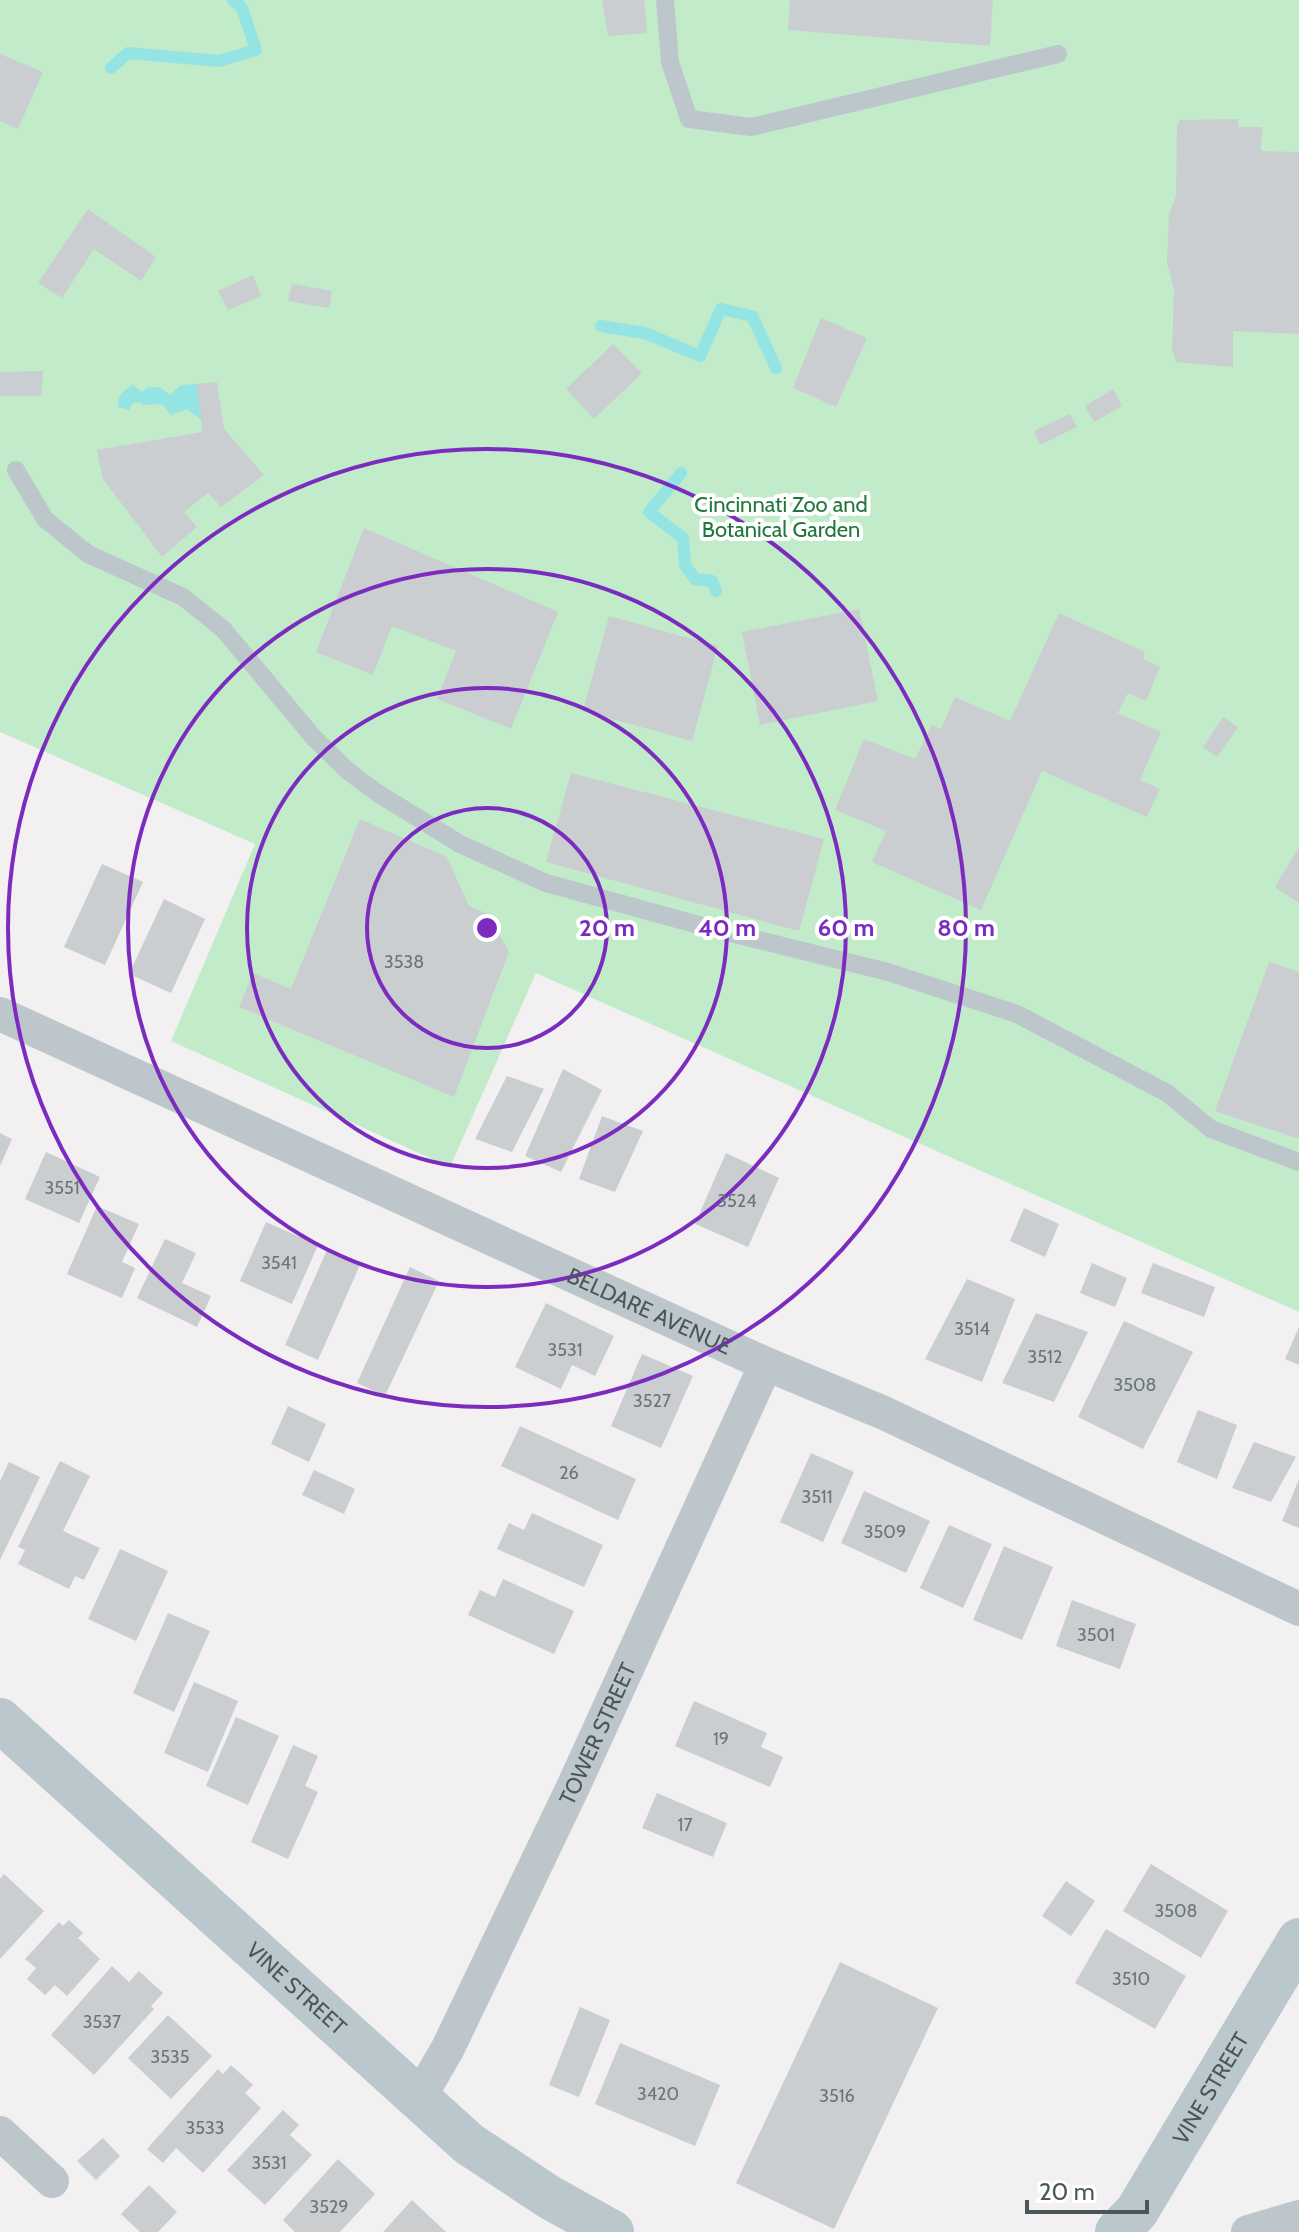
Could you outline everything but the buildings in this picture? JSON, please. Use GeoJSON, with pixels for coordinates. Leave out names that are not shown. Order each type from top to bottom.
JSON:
{"type":"FeatureCollection","features":[{"type":"Feature","properties":{"kind":"main road","name":"VINE STREET"},"geometry":{"type":"LineString","coordinates":[[0,1720],[469,2144],[549,2197],[612,2232]]}},
{"type":"Feature","properties":{"kind":"main road","name":"VINE STREET"},"geometry":{"type":"LineString","coordinates":[[1117,2232],[1137,2211],[1297,1947]]}},
{"type":"Feature","properties":{"kind":"street","name":"BELDARE AVENUE"},"geometry":{"type":"LineString","coordinates":[[0,1014],[766,1364],[884,1413],[1299,1609]]}},
{"type":"Feature","properties":{"kind":"street","name":"TOWER STREET"},"geometry":{"type":"LineString","coordinates":[[418,2100],[448,2048],[573,1787],[766,1364]]}},
{"type":"Feature","properties":{"kind":"street"},"geometry":{"type":"LineString","coordinates":[[0,2133],[52,2181]]}},
{"type":"Feature","properties":{"kind":"street"},"geometry":{"type":"LineString","coordinates":[[1248,2232],[1299,2217]]}},
{"type":"Feature","properties":{"kind":"lane"},"geometry":{"type":"LineString","coordinates":[[665,0],[670,62],[689,119],[751,127],[1058,54]]}},
{"type":"Feature","properties":{"kind":"lane"},"geometry":{"type":"LineString","coordinates":[[16,470],[45,519],[88,554],[183,597],[223,629],[314,738],[349,772],[460,844],[546,883],[888,972],[1017,1014],[1167,1093],[1211,1129],[1299,1162]]}},
{"type":"Feature","properties":{"kind":"green space","name":"Cincinnati Zoo and Botanical Garden"},"geometry":{"type":"Polygon","coordinates":[[[0,0],[1299,0],[1299,1312],[536,973],[450,1167],[171,1041],[255,844],[0,732],[0,0]]]}},
{"type":"Feature","properties":{"kind":"water"},"geometry":{"type":"Polygon","coordinates":[[[197,384],[202,420],[187,409],[171,415],[162,404],[133,403],[129,410],[118,407],[121,394],[133,385],[142,392],[148,387],[160,387],[170,395],[181,385],[197,384]]]}},
{"type":"Feature","properties":{"kind":"waterway"},"geometry":{"type":"LineString","coordinates":[[111,68],[128,53],[219,61],[256,50],[242,8],[233,0]]}},
{"type":"Feature","properties":{"kind":"waterway"},"geometry":{"type":"LineString","coordinates":[[601,326],[645,333],[700,356],[721,309],[752,316],[776,368]]}},
{"type":"Feature","properties":{"kind":"waterway"},"geometry":{"type":"LineString","coordinates":[[681,473],[649,512],[683,538],[685,565],[695,579],[712,581],[716,591]]}}]}
